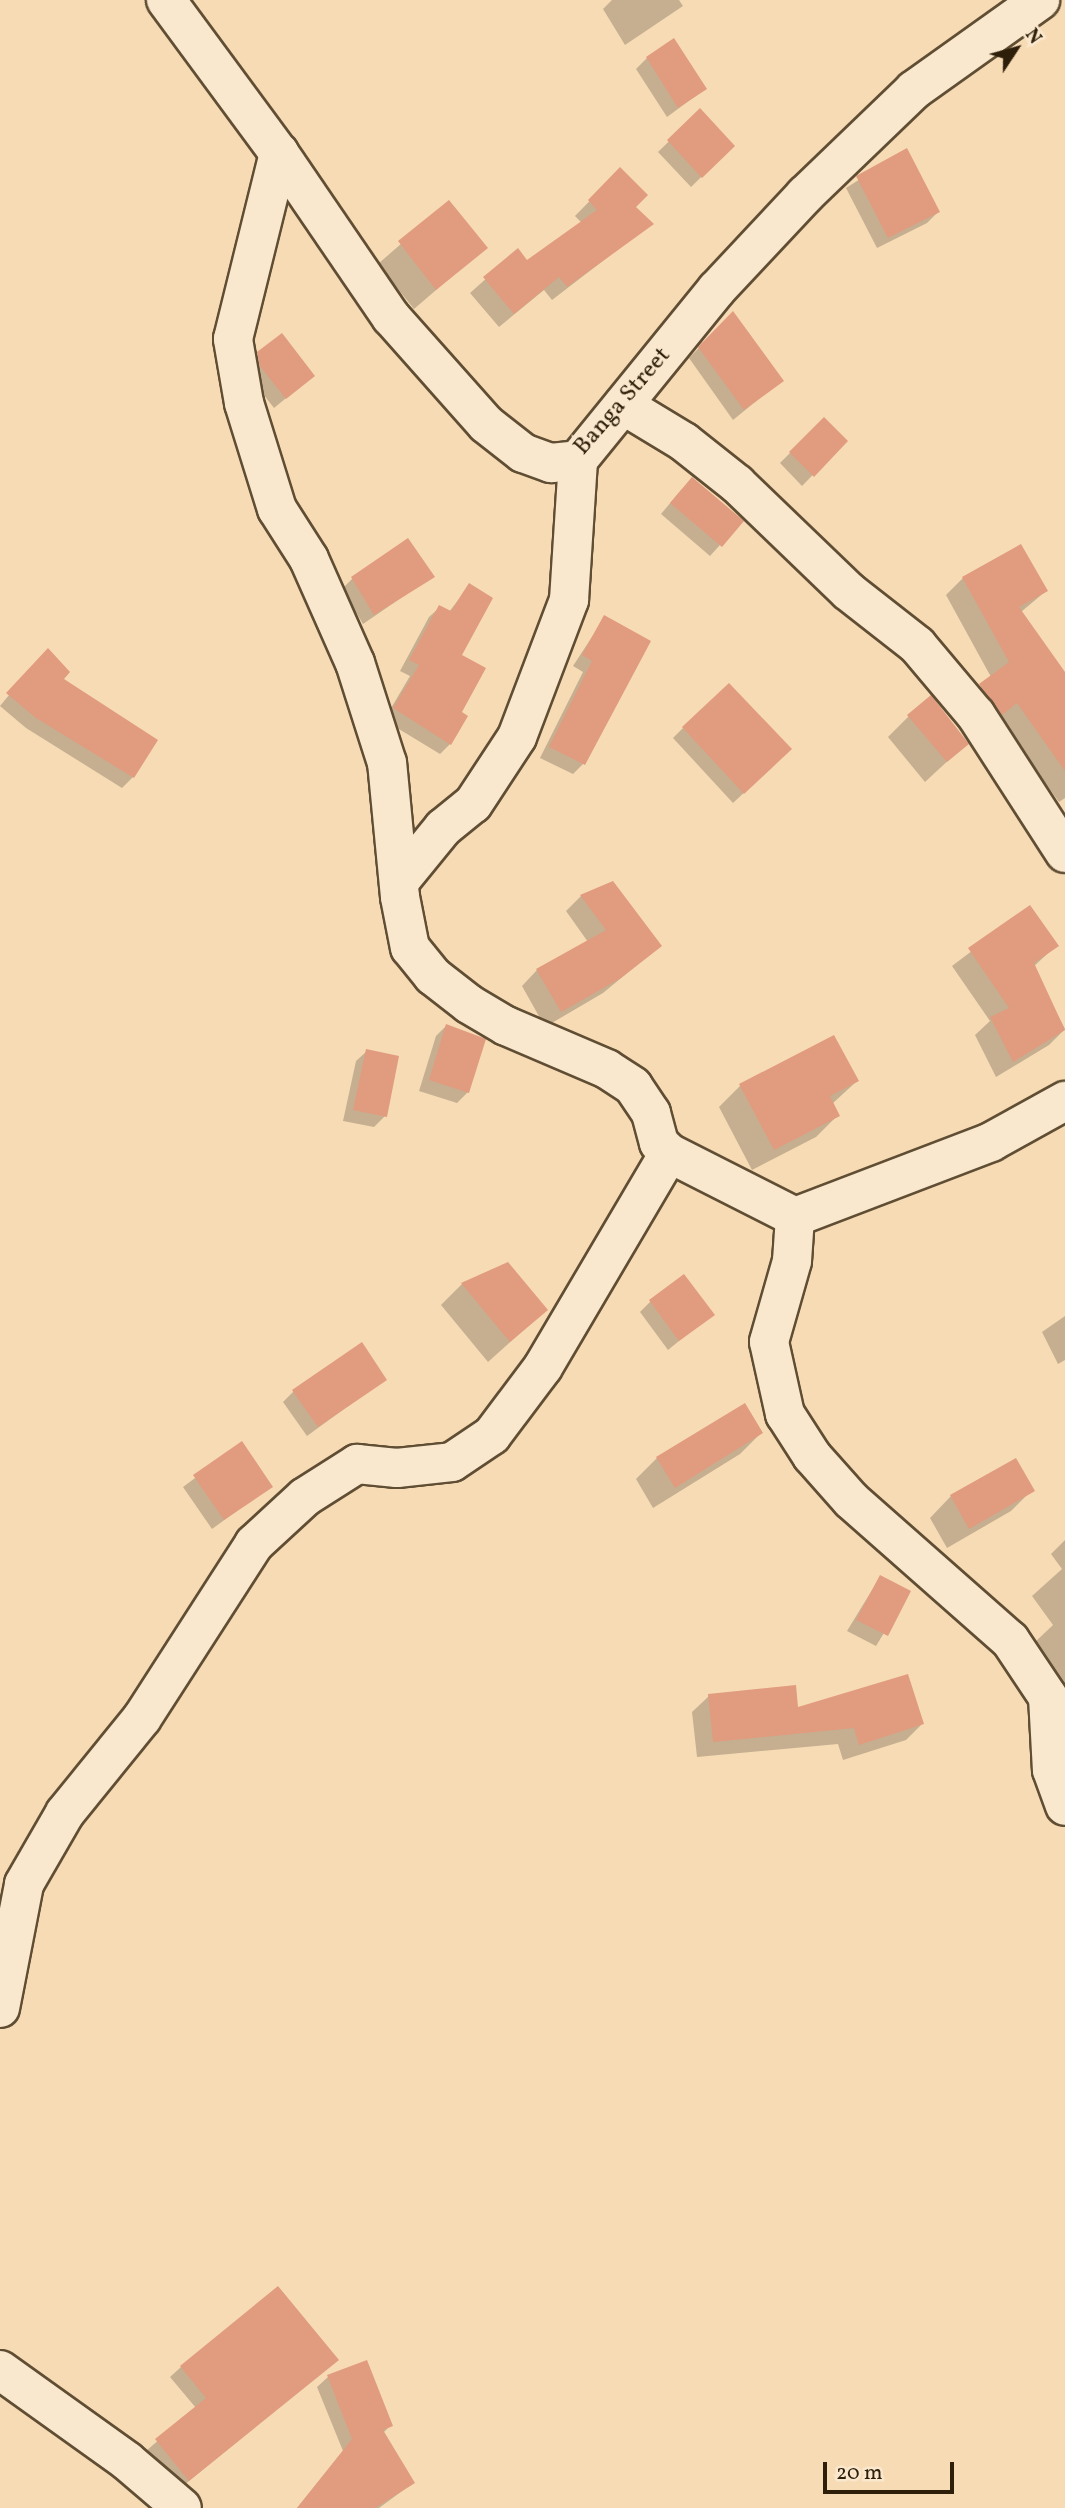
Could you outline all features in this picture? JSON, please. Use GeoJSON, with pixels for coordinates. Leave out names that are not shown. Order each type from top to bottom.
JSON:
{"type":"FeatureCollection","features":[{"type":"Feature","properties":{"kind":"street","name":"Banga Street"},"geometry":{"type":"LineString","coordinates":[[166,0],[279,153],[391,317],[486,424],[523,453],[551,463],[578,460],[717,289],[804,195],[914,90],[1040,0]]}},
{"type":"Feature","properties":{"kind":"street"},"geometry":{"type":"LineString","coordinates":[[279,153],[233,339],[244,402],[277,509],[309,559],[355,663],[387,763],[398,882],[410,948],[433,976],[506,1026],[607,1069],[633,1086],[651,1113],[659,1143],[669,1153],[794,1217],[979,1147],[1065,1101]]}},
{"type":"Feature","properties":{"kind":"street"},"geometry":{"type":"LineString","coordinates":[[623,405],[684,442],[737,484],[848,592],[917,645],[976,715],[1065,853]]}},
{"type":"Feature","properties":{"kind":"street"},"geometry":{"type":"LineString","coordinates":[[398,882],[443,828],[480,795],[517,737],[569,600],[578,460]]}},
{"type":"Feature","properties":{"kind":"street"},"geometry":{"type":"LineString","coordinates":[[0,2008],[24,1884],[65,1813],[142,1718],[254,1544],[304,1497],[357,1464],[397,1468],[452,1462],[492,1434],[543,1367],[669,1153]]}},
{"type":"Feature","properties":{"kind":"street"},"geometry":{"type":"LineString","coordinates":[[794,1217],[792,1261],[768,1342],[785,1414],[812,1455],[851,1500],[1010,1640],[1048,1698],[1052,1770],[1065,1806]]}},
{"type":"Feature","properties":{"kind":"street"},"geometry":{"type":"LineString","coordinates":[[0,2370],[127,2461],[182,2508]]}},
{"type":"Feature","properties":{"kind":"building"},"geometry":{"type":"Polygon","coordinates":[[[674,38],[707,89],[678,108],[646,57],[674,38]]]}},
{"type":"Feature","properties":{"kind":"building"},"geometry":{"type":"Polygon","coordinates":[[[700,108],[735,146],[702,178],[667,140],[700,108]]]}},
{"type":"Feature","properties":{"kind":"building"},"geometry":{"type":"Polygon","coordinates":[[[907,148],[940,212],[888,238],[856,176],[907,148]]]}},
{"type":"Feature","properties":{"kind":"building"},"geometry":{"type":"Polygon","coordinates":[[[620,167],[648,195],[636,207],[654,224],[567,287],[559,277],[514,314],[483,277],[518,248],[527,260],[597,210],[588,200],[620,167]]]}},
{"type":"Feature","properties":{"kind":"building"},"geometry":{"type":"Polygon","coordinates":[[[449,200],[488,248],[436,290],[398,241],[449,200]]]}},
{"type":"Feature","properties":{"kind":"building"},"geometry":{"type":"Polygon","coordinates":[[[733,311],[784,381],[744,410],[698,347],[733,311]]]}},
{"type":"Feature","properties":{"kind":"building"},"geometry":{"type":"Polygon","coordinates":[[[282,333],[315,376],[286,399],[260,366],[257,352],[282,333]]]}},
{"type":"Feature","properties":{"kind":"building"},"geometry":{"type":"Polygon","coordinates":[[[824,417],[848,441],[814,477],[789,452],[824,417]]]}},
{"type":"Feature","properties":{"kind":"building"},"geometry":{"type":"Polygon","coordinates":[[[692,477],[744,521],[722,547],[670,503],[692,477]]]}},
{"type":"Feature","properties":{"kind":"building"},"geometry":{"type":"Polygon","coordinates":[[[408,538],[435,577],[374,615],[351,577],[408,538]]]}},
{"type":"Feature","properties":{"kind":"building"},"geometry":{"type":"Polygon","coordinates":[[[1021,544],[1048,591],[1019,607],[1065,672],[1065,771],[1017,703],[1002,715],[979,684],[1009,662],[962,577],[1021,544]]]}},
{"type":"Feature","properties":{"kind":"building"},"geometry":{"type":"Polygon","coordinates":[[[469,583],[493,598],[462,655],[486,668],[462,712],[468,716],[451,745],[393,708],[419,665],[409,660],[439,605],[451,611],[469,583]]]}},
{"type":"Feature","properties":{"kind":"building"},"geometry":{"type":"Polygon","coordinates":[[[604,615],[651,641],[585,765],[549,747],[592,661],[582,655],[604,615]]]}},
{"type":"Feature","properties":{"kind":"building"},"geometry":{"type":"Polygon","coordinates":[[[48,648],[70,672],[64,679],[158,740],[134,778],[36,718],[6,693],[48,648]]]}},
{"type":"Feature","properties":{"kind":"building"},"geometry":{"type":"Polygon","coordinates":[[[729,683],[792,749],[744,794],[682,727],[729,683]]]}},
{"type":"Feature","properties":{"kind":"building"},"geometry":{"type":"Polygon","coordinates":[[[931,695],[969,744],[947,762],[907,715],[931,695]]]}},
{"type":"Feature","properties":{"kind":"building"},"geometry":{"type":"Polygon","coordinates":[[[613,881],[662,946],[621,978],[561,1012],[536,969],[606,930],[580,895],[613,881]]]}},
{"type":"Feature","properties":{"kind":"building"},"geometry":{"type":"Polygon","coordinates":[[[1030,905],[1059,946],[1034,963],[1065,1030],[1013,1062],[990,1017],[1009,1008],[968,948],[1030,905]]]}},
{"type":"Feature","properties":{"kind":"building"},"geometry":{"type":"Polygon","coordinates":[[[446,1024],[486,1039],[469,1093],[429,1080],[446,1024]]]}},
{"type":"Feature","properties":{"kind":"building"},"geometry":{"type":"Polygon","coordinates":[[[834,1035],[859,1081],[830,1096],[840,1116],[774,1150],[739,1084],[834,1035]]]}},
{"type":"Feature","properties":{"kind":"building"},"geometry":{"type":"Polygon","coordinates":[[[366,1049],[399,1056],[387,1117],[353,1110],[366,1049]]]}},
{"type":"Feature","properties":{"kind":"building"},"geometry":{"type":"Polygon","coordinates":[[[508,1262],[548,1310],[510,1342],[461,1283],[508,1262]]]}},
{"type":"Feature","properties":{"kind":"building"},"geometry":{"type":"Polygon","coordinates":[[[684,1274],[715,1315],[679,1341],[649,1300],[684,1274]]]}},
{"type":"Feature","properties":{"kind":"building"},"geometry":{"type":"Polygon","coordinates":[[[362,1342],[387,1380],[318,1427],[292,1390],[362,1342]]]}},
{"type":"Feature","properties":{"kind":"building"},"geometry":{"type":"Polygon","coordinates":[[[745,1403],[763,1433],[675,1488],[656,1457],[745,1403]]]}},
{"type":"Feature","properties":{"kind":"building"},"geometry":{"type":"Polygon","coordinates":[[[242,1441],[273,1487],[224,1520],[193,1475],[242,1441]]]}},
{"type":"Feature","properties":{"kind":"building"},"geometry":{"type":"Polygon","coordinates":[[[1016,1458],[1035,1491],[969,1529],[950,1495],[1016,1458]]]}},
{"type":"Feature","properties":{"kind":"building"},"geometry":{"type":"Polygon","coordinates":[[[880,1575],[911,1591],[888,1636],[856,1620],[880,1575]]]}},
{"type":"Feature","properties":{"kind":"building"},"geometry":{"type":"Polygon","coordinates":[[[908,1674],[924,1724],[859,1745],[854,1728],[713,1742],[708,1694],[796,1685],[798,1707],[908,1674]]]}},
{"type":"Feature","properties":{"kind":"building"},"geometry":{"type":"Polygon","coordinates":[[[278,2286],[339,2360],[189,2481],[155,2439],[206,2398],[180,2366],[278,2286]]]}},
{"type":"Feature","properties":{"kind":"building"},"geometry":{"type":"Polygon","coordinates":[[[367,2360],[393,2426],[383,2430],[415,2483],[375,2508],[297,2508],[352,2439],[327,2375],[367,2360]]]}}]}
